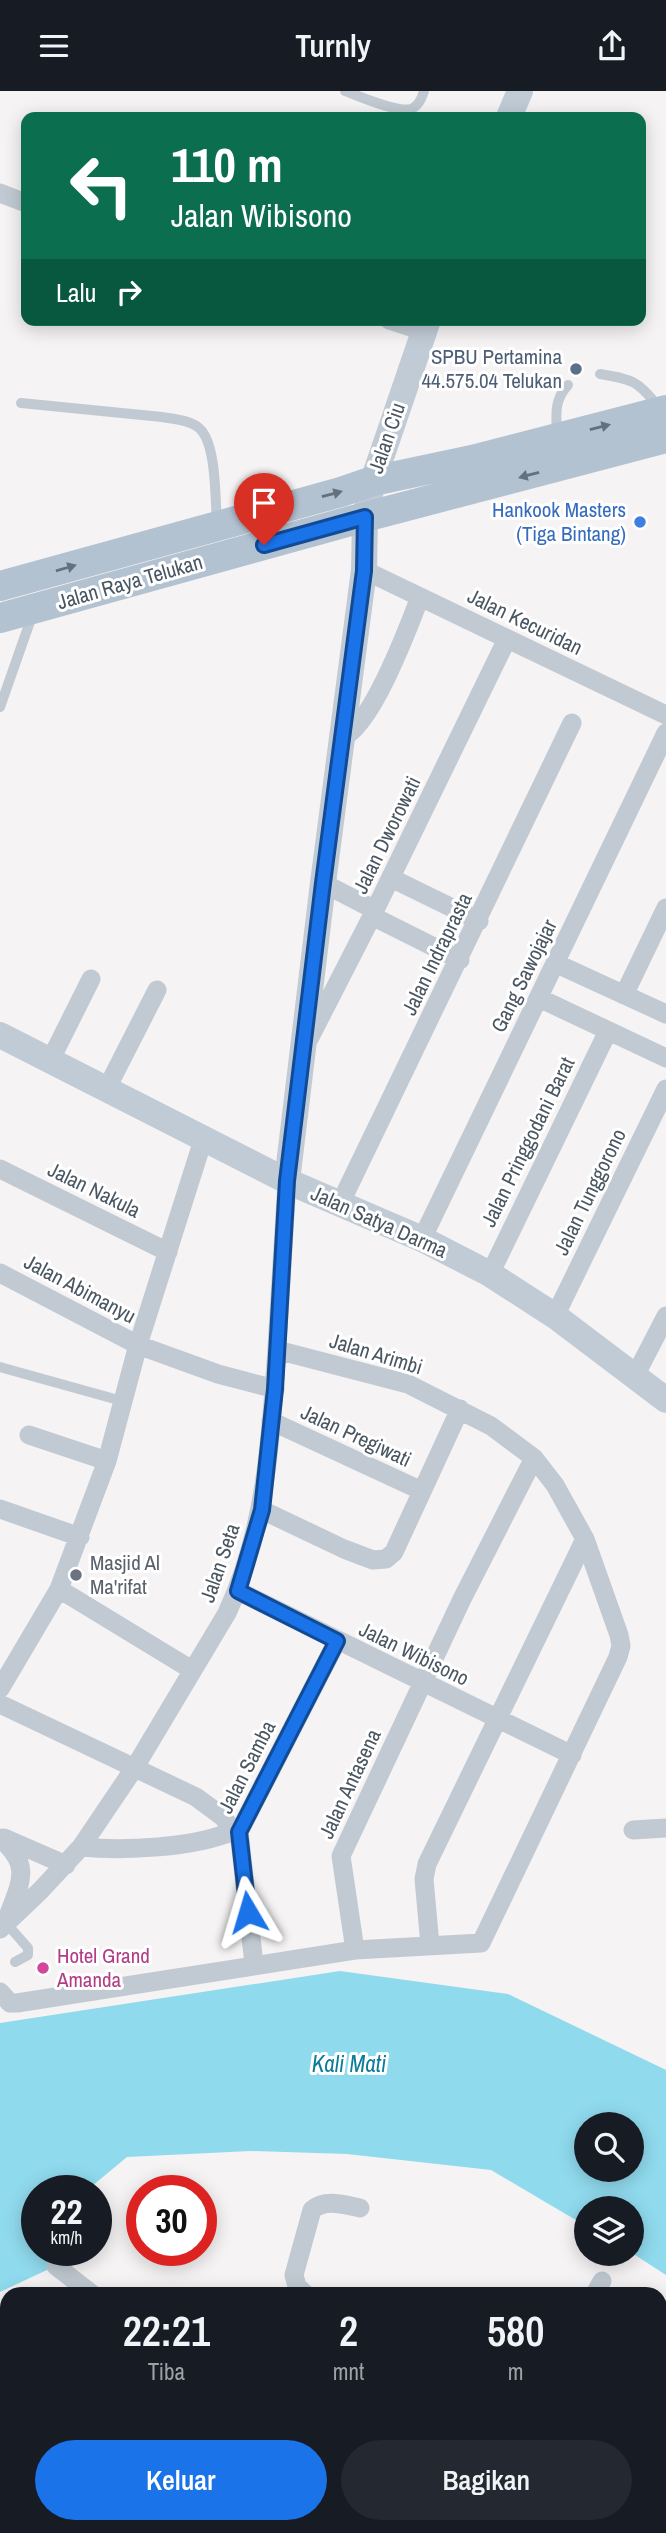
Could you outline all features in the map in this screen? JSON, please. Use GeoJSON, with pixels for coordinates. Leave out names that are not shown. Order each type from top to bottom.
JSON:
{"type":"FeatureCollection","features":[{"type":"Feature","properties":{"kind":"main road","name":"Jalan Raya Telukan"},"geometry":{"type":"LineString","coordinates":[[0,586],[373,481],[472,460],[557,437],[665,419]]}},
{"type":"Feature","properties":{"kind":"main road","name":"Jalan Raya Telukan"},"geometry":{"type":"LineString","coordinates":[[0,618],[365,517],[665,419]]}},
{"type":"Feature","properties":{"kind":"street"},"geometry":{"type":"LineString","coordinates":[[0,193],[21,200]]}},
{"type":"Feature","properties":{"kind":"street","name":"Jalan Ciu"},"geometry":{"type":"LineString","coordinates":[[287,1181],[364,571],[365,517],[373,481],[425,326]]}},
{"type":"Feature","properties":{"kind":"street","name":"Jalan Kecuridan"},"geometry":{"type":"LineString","coordinates":[[364,571],[666,715]]}},
{"type":"Feature","properties":{"kind":"street"},"geometry":{"type":"LineString","coordinates":[[342,737],[353,733],[371,706],[420,597]]}},
{"type":"Feature","properties":{"kind":"street","name":"Jalan Dworowati"},"geometry":{"type":"LineString","coordinates":[[304,1049],[374,913],[507,639]]}},
{"type":"Feature","properties":{"kind":"street","name":"Jalan Indraprasta"},"geometry":{"type":"LineString","coordinates":[[340,1205],[572,723]]}},
{"type":"Feature","properties":{"kind":"street","name":"Gang Sawojajar"},"geometry":{"type":"LineString","coordinates":[[422,1239],[666,733]]}},
{"type":"Feature","properties":{"kind":"street"},"geometry":{"type":"LineString","coordinates":[[391,878],[479,921]]}},
{"type":"Feature","properties":{"kind":"street"},"geometry":{"type":"LineString","coordinates":[[323,883],[460,960]]}},
{"type":"Feature","properties":{"kind":"street"},"geometry":{"type":"LineString","coordinates":[[624,995],[666,908]]}},
{"type":"Feature","properties":{"kind":"street"},"geometry":{"type":"LineString","coordinates":[[555,963],[666,1014]]}},
{"type":"Feature","properties":{"kind":"street"},"geometry":{"type":"LineString","coordinates":[[50,1061],[91,979]]}},
{"type":"Feature","properties":{"kind":"street"},"geometry":{"type":"LineString","coordinates":[[106,1090],[157,990]]}},
{"type":"Feature","properties":{"kind":"street"},"geometry":{"type":"LineString","coordinates":[[539,997],[666,1058]]}},
{"type":"Feature","properties":{"kind":"street","name":"Jalan Pringgodani Barat"},"geometry":{"type":"LineString","coordinates":[[489,1274],[608,1031]]}},
{"type":"Feature","properties":{"kind":"street","name":"Jalan Satya Darma"},"geometry":{"type":"LineString","coordinates":[[0,1035],[203,1140],[340,1205],[422,1239],[489,1274],[555,1316],[666,1400]]}},
{"type":"Feature","properties":{"kind":"street","name":"Jalan Tunggorono"},"geometry":{"type":"LineString","coordinates":[[555,1316],[666,1089]]}},
{"type":"Feature","properties":{"kind":"street"},"geometry":{"type":"LineString","coordinates":[[0,1689],[59,1589],[80,1537],[107,1461],[138,1345],[203,1140]]}},
{"type":"Feature","properties":{"kind":"street","name":"Jalan Nakula"},"geometry":{"type":"LineString","coordinates":[[0,1169],[168,1252]]}},
{"type":"Feature","properties":{"kind":"street","name":"Jalan Seta"},"geometry":{"type":"LineString","coordinates":[[3,1926],[81,1847],[135,1767],[238,1591],[262,1510],[275,1389],[287,1181]]}},
{"type":"Feature","properties":{"kind":"street","name":"Jalan Abimanyu"},"geometry":{"type":"LineString","coordinates":[[0,1273],[138,1345],[218,1374],[275,1389]]}},
{"type":"Feature","properties":{"kind":"street"},"geometry":{"type":"LineString","coordinates":[[634,1378],[666,1316]]}},
{"type":"Feature","properties":{"kind":"street","name":"Jalan Arimbi"},"geometry":{"type":"LineString","coordinates":[[276,1350],[408,1384],[491,1426],[534,1458],[555,1485],[585,1539],[619,1635],[621,1646],[618,1657],[484,1941],[476,1944],[430,1945]]}},
{"type":"Feature","properties":{"kind":"street"},"geometry":{"type":"LineString","coordinates":[[262,1510],[344,1549],[373,1560],[386,1559],[394,1552],[460,1409]]}},
{"type":"Feature","properties":{"kind":"street","name":"Jalan Pregiwati"},"geometry":{"type":"LineString","coordinates":[[271,1421],[422,1491]]}},
{"type":"Feature","properties":{"kind":"street"},"geometry":{"type":"LineString","coordinates":[[29,1435],[107,1461]]}},
{"type":"Feature","properties":{"kind":"street","name":"Jalan Antasena"},"geometry":{"type":"LineString","coordinates":[[355,1950],[341,1856],[462,1598],[534,1458]]}},
{"type":"Feature","properties":{"kind":"street"},"geometry":{"type":"LineString","coordinates":[[0,1509],[80,1537]]}},
{"type":"Feature","properties":{"kind":"street"},"geometry":{"type":"LineString","coordinates":[[0,1992],[10,2003],[17,2003],[254,1964],[355,1950],[430,1945],[424,1872],[585,1539]]}},
{"type":"Feature","properties":{"kind":"street"},"geometry":{"type":"LineString","coordinates":[[59,1589],[192,1670]]}},
{"type":"Feature","properties":{"kind":"street","name":"Jalan Wibisono"},"geometry":{"type":"LineString","coordinates":[[238,1591],[572,1755]]}},
{"type":"Feature","properties":{"kind":"street","name":"Jalan Samba"},"geometry":{"type":"LineString","coordinates":[[254,1964],[236,1832],[337,1641]]}},
{"type":"Feature","properties":{"kind":"street"},"geometry":{"type":"LineString","coordinates":[[0,1704],[211,1806],[236,1832],[198,1842],[113,1850],[81,1847]]}},
{"type":"Feature","properties":{"kind":"street"},"geometry":{"type":"LineString","coordinates":[[633,1830],[666,1828]]}},
{"type":"Feature","properties":{"kind":"street"},"geometry":{"type":"LineString","coordinates":[[0,1837],[66,1865]]}},
{"type":"Feature","properties":{"kind":"street"},"geometry":{"type":"LineString","coordinates":[[0,1837],[21,1862],[20,1883],[3,1926]]}},
{"type":"Feature","properties":{"kind":"street"},"geometry":{"type":"LineString","coordinates":[[298,2287],[294,2275],[312,2210],[319,2204],[329,2202],[360,2209]]}},
{"type":"Feature","properties":{"kind":"street"},"geometry":{"type":"LineString","coordinates":[[55,2266],[83,2287]]}},
{"type":"Feature","properties":{"kind":"lane"},"geometry":{"type":"LineString","coordinates":[[345,91],[401,109],[413,109],[420,102],[424,91]]}},
{"type":"Feature","properties":{"kind":"lane"},"geometry":{"type":"LineString","coordinates":[[600,375],[622,378],[640,385],[665,419]]}},
{"type":"Feature","properties":{"kind":"lane"},"geometry":{"type":"LineString","coordinates":[[557,437],[555,407],[561,392],[568,385]]}},
{"type":"Feature","properties":{"kind":"lane"},"geometry":{"type":"LineString","coordinates":[[21,403],[162,417],[184,421],[200,428],[210,445],[217,525]]}},
{"type":"Feature","properties":{"kind":"lane"},"geometry":{"type":"LineString","coordinates":[[0,707],[35,609]]}},
{"type":"Feature","properties":{"kind":"lane"},"geometry":{"type":"LineString","coordinates":[[0,1367],[122,1401]]}},
{"type":"Feature","properties":{"kind":"lane"},"geometry":{"type":"LineString","coordinates":[[3,1926],[28,1948],[28,1955],[15,1962]]}},
{"type":"Feature","properties":{"kind":"water","name":"Kali Mati"},"geometry":{"type":"Polygon","coordinates":[[[340,1971],[508,1994],[666,2070],[666,2275],[644,2261],[644,2196],[574,2196],[574,2219],[491,2170],[347,2154],[250,2151],[127,2157],[105,2175],[21,2175],[21,2266],[50,2266],[11,2287],[0,2287],[0,2023],[340,1971]]]}},
{"type":"Feature","properties":{"kind":"place","name":"SPBU Pertamina 44.575.04 Telukan"},"geometry":{"type":"Point","coordinates":[576,369]}},
{"type":"Feature","properties":{"kind":"place","name":"Hankook Masters (Tiga Bintang)"},"geometry":{"type":"Point","coordinates":[640,522]}},
{"type":"Feature","properties":{"kind":"place","name":"Masjid Al Ma'rifat"},"geometry":{"type":"Point","coordinates":[76,1575]}},
{"type":"Feature","properties":{"kind":"place","name":"Hotel Grand Amanda"},"geometry":{"type":"Point","coordinates":[43,1968]}},
{"type":"Feature","properties":{"kind":"route"},"geometry":{"type":"LineString","coordinates":[[248,1912],[239,1832],[337,1641],[238,1591],[262,1510],[275,1389],[287,1181],[364,571],[365,517],[264,545]]}}]}
